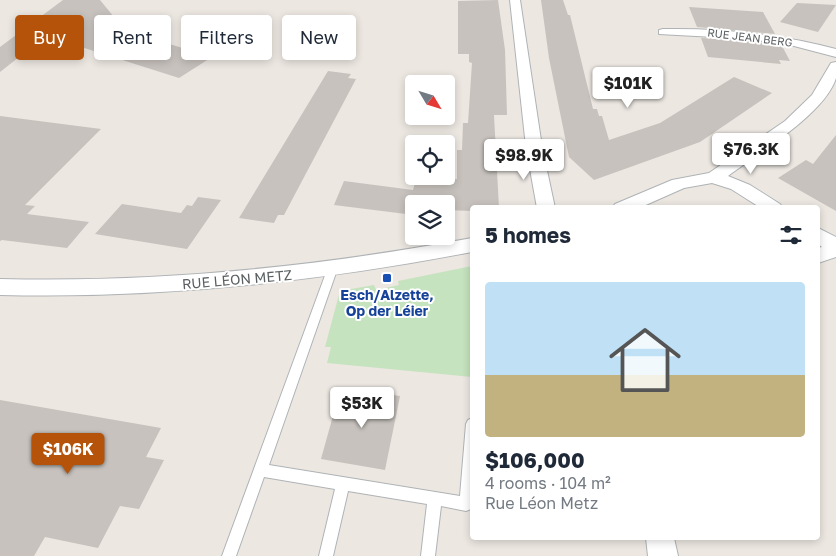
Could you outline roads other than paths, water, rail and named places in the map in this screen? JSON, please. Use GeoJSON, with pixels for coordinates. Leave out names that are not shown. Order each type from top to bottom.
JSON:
{"type":"FeatureCollection","features":[{"type":"Feature","properties":{"kind":"street"},"geometry":{"type":"LineString","coordinates":[[515,0],[534,147],[545,205]]}},
{"type":"Feature","properties":{"kind":"street","name":"RUE JEAN BERG"},"geometry":{"type":"LineString","coordinates":[[663,32],[696,31],[765,37],[836,53]]}},
{"type":"Feature","properties":{"kind":"street"},"geometry":{"type":"LineString","coordinates":[[713,178],[790,124],[818,97],[836,66]]}},
{"type":"Feature","properties":{"kind":"street"},"geometry":{"type":"LineString","coordinates":[[629,205],[695,179],[713,178],[735,184],[769,205]]}},
{"type":"Feature","properties":{"kind":"street"},"geometry":{"type":"LineString","coordinates":[[820,236],[836,248]]}},
{"type":"Feature","properties":{"kind":"street","name":"RUE LÉON METZ"},"geometry":{"type":"LineString","coordinates":[[0,288],[122,287],[234,281],[332,270],[470,245]]}},
{"type":"Feature","properties":{"kind":"street"},"geometry":{"type":"LineString","coordinates":[[820,255],[836,248]]}},
{"type":"Feature","properties":{"kind":"street"},"geometry":{"type":"LineString","coordinates":[[660,540],[663,556]]}},
{"type":"Feature","properties":{"kind":"lane"},"geometry":{"type":"LineString","coordinates":[[229,556],[332,270]]}},
{"type":"Feature","properties":{"kind":"lane"},"geometry":{"type":"LineString","coordinates":[[260,470],[466,504],[470,451]]}},
{"type":"Feature","properties":{"kind":"lane"},"geometry":{"type":"LineString","coordinates":[[326,556],[343,483]]}},
{"type":"Feature","properties":{"kind":"lane"},"geometry":{"type":"LineString","coordinates":[[428,556],[435,498]]}},
{"type":"Feature","properties":{"kind":"place","name":"Esch/Alzette, Op der Léier"},"geometry":{"type":"Point","coordinates":[387,278]}}]}
